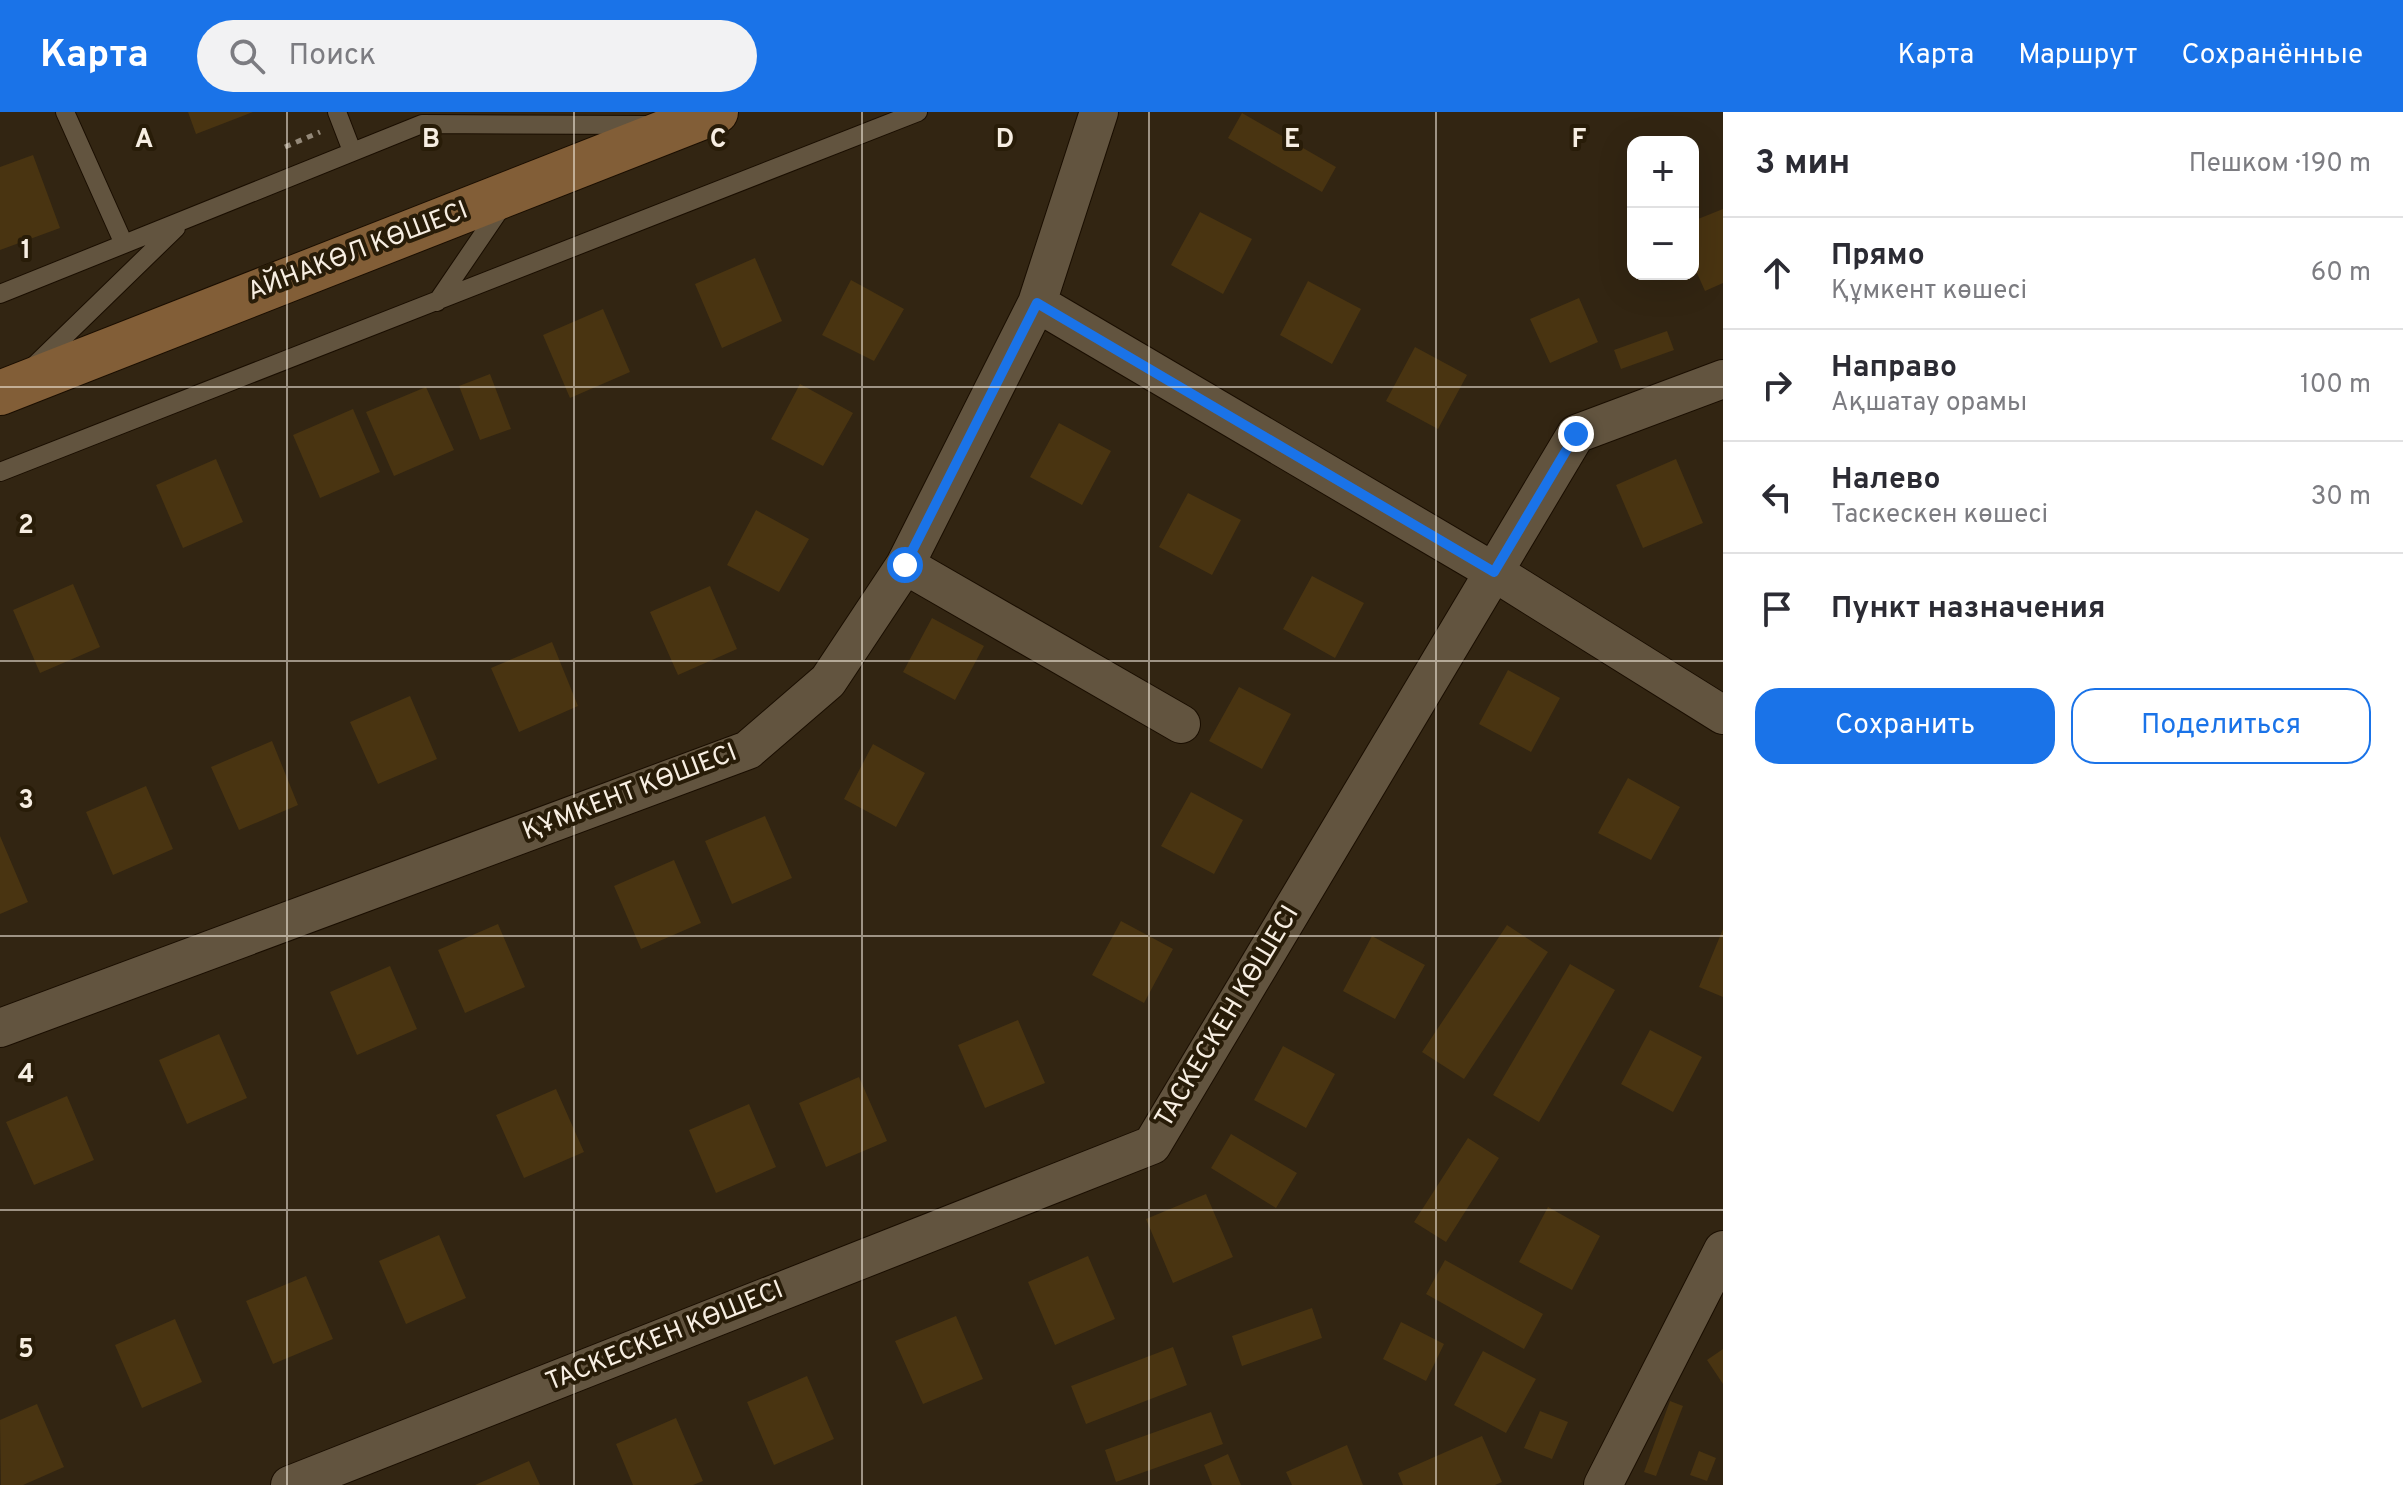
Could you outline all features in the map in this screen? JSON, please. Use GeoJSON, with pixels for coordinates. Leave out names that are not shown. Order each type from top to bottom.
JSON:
{"type":"FeatureCollection","features":[{"type":"Feature","properties":{"kind":"main road","name":"АЙНАКӨЛ КӨШЕСІ"},"geometry":{"type":"LineString","coordinates":[[5,391],[699,119]]}},
{"type":"Feature","properties":{"kind":"street","name":"ҚҰМКЕНТ КӨШЕСІ"},"geometry":{"type":"LineString","coordinates":[[0,1028],[748,750],[828,681],[905,565],[1037,303],[1099,112]]}},
{"type":"Feature","properties":{"kind":"street"},"geometry":{"type":"LineString","coordinates":[[1037,303],[1494,572],[1723,715]]}},
{"type":"Feature","properties":{"kind":"street","name":"ТАСКЕСКЕН КӨШЕСІ"},"geometry":{"type":"LineString","coordinates":[[290,1485],[1152,1145],[1576,434],[1723,379]]}},
{"type":"Feature","properties":{"kind":"street"},"geometry":{"type":"LineString","coordinates":[[905,565],[1181,724]]}},
{"type":"Feature","properties":{"kind":"street"},"geometry":{"type":"LineString","coordinates":[[1603,1485],[1723,1250]]}},
{"type":"Feature","properties":{"kind":"lane"},"geometry":{"type":"LineString","coordinates":[[65,112],[124,244]]}},
{"type":"Feature","properties":{"kind":"lane"},"geometry":{"type":"LineString","coordinates":[[337,112],[352,151]]}},
{"type":"Feature","properties":{"kind":"lane"},"geometry":{"type":"LineString","coordinates":[[0,294],[454,112]]}},
{"type":"Feature","properties":{"kind":"lane"},"geometry":{"type":"LineString","coordinates":[[0,472],[918,112]]}},
{"type":"Feature","properties":{"kind":"lane"},"geometry":{"type":"LineString","coordinates":[[422,124],[699,119]]}},
{"type":"Feature","properties":{"kind":"lane"},"geometry":{"type":"LineString","coordinates":[[437,302],[512,192]]}},
{"type":"Feature","properties":{"kind":"lane"},"geometry":{"type":"LineString","coordinates":[[5,391],[183,220]]}},
{"type":"Feature","properties":{"kind":"building"},"geometry":{"type":"Polygon","coordinates":[[[188,112],[253,112],[196,134],[188,112]]]}},
{"type":"Feature","properties":{"kind":"building"},"geometry":{"type":"Polygon","coordinates":[[[1242,113],[1336,167],[1322,192],[1228,138],[1242,113]]]}},
{"type":"Feature","properties":{"kind":"building"},"geometry":{"type":"Polygon","coordinates":[[[33,155],[60,228],[0,250],[0,167],[33,155]]]}},
{"type":"Feature","properties":{"kind":"building"},"geometry":{"type":"Polygon","coordinates":[[[1723,209],[1723,283],[1705,291],[1699,278],[1699,219],[1723,209]]]}},
{"type":"Feature","properties":{"kind":"building"},"geometry":{"type":"Polygon","coordinates":[[[1200,212],[1252,239],[1223,294],[1171,265],[1200,212]]]}},
{"type":"Feature","properties":{"kind":"building"},"geometry":{"type":"Polygon","coordinates":[[[755,258],[782,321],[722,348],[695,284],[755,258]]]}},
{"type":"Feature","properties":{"kind":"building"},"geometry":{"type":"Polygon","coordinates":[[[851,280],[904,309],[874,361],[822,335],[851,280]]]}},
{"type":"Feature","properties":{"kind":"building"},"geometry":{"type":"Polygon","coordinates":[[[1308,281],[1361,309],[1332,364],[1280,335],[1308,281]]]}},
{"type":"Feature","properties":{"kind":"building"},"geometry":{"type":"Polygon","coordinates":[[[1579,298],[1598,342],[1550,363],[1530,319],[1579,298]]]}},
{"type":"Feature","properties":{"kind":"building"},"geometry":{"type":"Polygon","coordinates":[[[603,309],[630,372],[570,398],[543,335],[603,309]]]}},
{"type":"Feature","properties":{"kind":"building"},"geometry":{"type":"Polygon","coordinates":[[[1667,331],[1674,350],[1621,369],[1614,350],[1667,331]]]}},
{"type":"Feature","properties":{"kind":"building"},"geometry":{"type":"Polygon","coordinates":[[[1415,347],[1467,375],[1438,429],[1386,401],[1415,347]]]}},
{"type":"Feature","properties":{"kind":"building"},"geometry":{"type":"Polygon","coordinates":[[[490,374],[511,429],[480,440],[459,386],[490,374]]]}},
{"type":"Feature","properties":{"kind":"building"},"geometry":{"type":"Polygon","coordinates":[[[800,384],[853,413],[823,466],[771,439],[800,384]]]}},
{"type":"Feature","properties":{"kind":"building"},"geometry":{"type":"Polygon","coordinates":[[[426,387],[454,450],[394,476],[366,412],[426,387]]]}},
{"type":"Feature","properties":{"kind":"building"},"geometry":{"type":"Polygon","coordinates":[[[353,409],[380,472],[320,498],[293,435],[353,409]]]}},
{"type":"Feature","properties":{"kind":"building"},"geometry":{"type":"Polygon","coordinates":[[[1059,423],[1111,451],[1082,505],[1030,477],[1059,423]]]}},
{"type":"Feature","properties":{"kind":"building"},"geometry":{"type":"Polygon","coordinates":[[[216,459],[243,522],[183,548],[156,485],[216,459]]]}},
{"type":"Feature","properties":{"kind":"building"},"geometry":{"type":"Polygon","coordinates":[[[1676,459],[1703,523],[1643,548],[1616,485],[1676,459]]]}},
{"type":"Feature","properties":{"kind":"building"},"geometry":{"type":"Polygon","coordinates":[[[1188,493],[1241,520],[1212,575],[1159,547],[1188,493]]]}},
{"type":"Feature","properties":{"kind":"building"},"geometry":{"type":"Polygon","coordinates":[[[756,510],[809,539],[779,592],[727,565],[756,510]]]}},
{"type":"Feature","properties":{"kind":"building"},"geometry":{"type":"Polygon","coordinates":[[[1312,576],[1364,603],[1335,658],[1283,629],[1312,576]]]}},
{"type":"Feature","properties":{"kind":"building"},"geometry":{"type":"Polygon","coordinates":[[[73,584],[100,647],[40,673],[13,610],[73,584]]]}},
{"type":"Feature","properties":{"kind":"building"},"geometry":{"type":"Polygon","coordinates":[[[710,586],[737,649],[678,675],[650,612],[710,586]]]}},
{"type":"Feature","properties":{"kind":"building"},"geometry":{"type":"Polygon","coordinates":[[[932,618],[984,646],[955,700],[903,672],[932,618]]]}},
{"type":"Feature","properties":{"kind":"building"},"geometry":{"type":"Polygon","coordinates":[[[552,642],[578,706],[519,732],[491,668],[552,642]]]}},
{"type":"Feature","properties":{"kind":"building"},"geometry":{"type":"Polygon","coordinates":[[[1508,670],[1560,698],[1531,752],[1479,724],[1508,670]]]}},
{"type":"Feature","properties":{"kind":"building"},"geometry":{"type":"Polygon","coordinates":[[[1239,687],[1291,714],[1262,769],[1209,741],[1239,687]]]}},
{"type":"Feature","properties":{"kind":"building"},"geometry":{"type":"Polygon","coordinates":[[[410,696],[437,759],[378,784],[350,722],[410,696]]]}},
{"type":"Feature","properties":{"kind":"building"},"geometry":{"type":"Polygon","coordinates":[[[272,741],[298,805],[239,830],[211,767],[272,741]]]}},
{"type":"Feature","properties":{"kind":"building"},"geometry":{"type":"Polygon","coordinates":[[[873,744],[925,773],[896,827],[844,799],[873,744]]]}},
{"type":"Feature","properties":{"kind":"building"},"geometry":{"type":"Polygon","coordinates":[[[1628,778],[1680,807],[1651,860],[1598,833],[1628,778]]]}},
{"type":"Feature","properties":{"kind":"building"},"geometry":{"type":"Polygon","coordinates":[[[146,786],[173,849],[113,875],[86,812],[146,786]]]}},
{"type":"Feature","properties":{"kind":"building"},"geometry":{"type":"Polygon","coordinates":[[[1191,792],[1243,820],[1214,874],[1161,846],[1191,792]]]}},
{"type":"Feature","properties":{"kind":"building"},"geometry":{"type":"Polygon","coordinates":[[[765,816],[792,878],[732,904],[705,841],[765,816]]]}},
{"type":"Feature","properties":{"kind":"building"},"geometry":{"type":"Polygon","coordinates":[[[0,836],[28,902],[0,914],[0,836]]]}},
{"type":"Feature","properties":{"kind":"building"},"geometry":{"type":"Polygon","coordinates":[[[674,860],[701,923],[641,949],[614,886],[674,860]]]}},
{"type":"Feature","properties":{"kind":"building"},"geometry":{"type":"Polygon","coordinates":[[[1121,921],[1173,949],[1144,1003],[1092,975],[1121,921]]]}},
{"type":"Feature","properties":{"kind":"building"},"geometry":{"type":"Polygon","coordinates":[[[498,924],[525,987],[465,1013],[438,950],[498,924]]]}},
{"type":"Feature","properties":{"kind":"building"},"geometry":{"type":"Polygon","coordinates":[[[1507,925],[1548,952],[1464,1079],[1422,1052],[1507,925]]]}},
{"type":"Feature","properties":{"kind":"building"},"geometry":{"type":"Polygon","coordinates":[[[1723,929],[1723,997],[1699,987],[1723,929]]]}},
{"type":"Feature","properties":{"kind":"building"},"geometry":{"type":"Polygon","coordinates":[[[1372,936],[1425,965],[1395,1019],[1343,991],[1372,936]]]}},
{"type":"Feature","properties":{"kind":"building"},"geometry":{"type":"Polygon","coordinates":[[[1570,964],[1615,990],[1539,1122],[1493,1095],[1570,964]]]}},
{"type":"Feature","properties":{"kind":"building"},"geometry":{"type":"Polygon","coordinates":[[[390,966],[417,1029],[357,1055],[330,992],[390,966]]]}},
{"type":"Feature","properties":{"kind":"building"},"geometry":{"type":"Polygon","coordinates":[[[1018,1020],[1045,1083],[985,1108],[958,1045],[1018,1020]]]}},
{"type":"Feature","properties":{"kind":"building"},"geometry":{"type":"Polygon","coordinates":[[[1650,1030],[1702,1057],[1673,1112],[1621,1084],[1650,1030]]]}},
{"type":"Feature","properties":{"kind":"building"},"geometry":{"type":"Polygon","coordinates":[[[219,1034],[247,1098],[187,1124],[159,1060],[219,1034]]]}},
{"type":"Feature","properties":{"kind":"building"},"geometry":{"type":"Polygon","coordinates":[[[1283,1046],[1335,1074],[1306,1128],[1254,1100],[1283,1046]]]}},
{"type":"Feature","properties":{"kind":"building"},"geometry":{"type":"Polygon","coordinates":[[[859,1077],[887,1141],[826,1167],[799,1103],[859,1077]]]}},
{"type":"Feature","properties":{"kind":"building"},"geometry":{"type":"Polygon","coordinates":[[[556,1089],[584,1152],[524,1178],[496,1115],[556,1089]]]}},
{"type":"Feature","properties":{"kind":"building"},"geometry":{"type":"Polygon","coordinates":[[[67,1096],[94,1160],[34,1185],[6,1122],[67,1096]]]}},
{"type":"Feature","properties":{"kind":"building"},"geometry":{"type":"Polygon","coordinates":[[[749,1104],[776,1167],[716,1193],[689,1130],[749,1104]]]}},
{"type":"Feature","properties":{"kind":"building"},"geometry":{"type":"Polygon","coordinates":[[[1231,1134],[1297,1173],[1276,1208],[1211,1168],[1231,1134]]]}},
{"type":"Feature","properties":{"kind":"building"},"geometry":{"type":"Polygon","coordinates":[[[1468,1138],[1499,1158],[1446,1242],[1414,1222],[1468,1138]]]}},
{"type":"Feature","properties":{"kind":"building"},"geometry":{"type":"Polygon","coordinates":[[[1206,1194],[1233,1257],[1173,1283],[1146,1219],[1206,1194]]]}},
{"type":"Feature","properties":{"kind":"building"},"geometry":{"type":"Polygon","coordinates":[[[1548,1207],[1600,1236],[1572,1290],[1519,1262],[1548,1207]]]}},
{"type":"Feature","properties":{"kind":"building"},"geometry":{"type":"Polygon","coordinates":[[[439,1235],[466,1298],[406,1324],[379,1261],[439,1235]]]}},
{"type":"Feature","properties":{"kind":"building"},"geometry":{"type":"Polygon","coordinates":[[[1088,1256],[1115,1319],[1055,1345],[1028,1282],[1088,1256]]]}},
{"type":"Feature","properties":{"kind":"building"},"geometry":{"type":"Polygon","coordinates":[[[1445,1260],[1543,1314],[1524,1349],[1426,1294],[1445,1260]]]}},
{"type":"Feature","properties":{"kind":"building"},"geometry":{"type":"Polygon","coordinates":[[[306,1276],[333,1339],[273,1364],[246,1301],[306,1276]]]}},
{"type":"Feature","properties":{"kind":"building"},"geometry":{"type":"Polygon","coordinates":[[[1312,1308],[1322,1338],[1242,1366],[1232,1336],[1312,1308]]]}},
{"type":"Feature","properties":{"kind":"building"},"geometry":{"type":"Polygon","coordinates":[[[956,1316],[983,1379],[923,1404],[895,1341],[956,1316]]]}},
{"type":"Feature","properties":{"kind":"building"},"geometry":{"type":"Polygon","coordinates":[[[175,1319],[202,1382],[142,1408],[115,1345],[175,1319]]]}},
{"type":"Feature","properties":{"kind":"building"},"geometry":{"type":"Polygon","coordinates":[[[1401,1322],[1444,1344],[1426,1381],[1383,1359],[1401,1322]]]}},
{"type":"Feature","properties":{"kind":"building"},"geometry":{"type":"Polygon","coordinates":[[[1173,1347],[1187,1385],[1086,1424],[1071,1386],[1173,1347]]]}},
{"type":"Feature","properties":{"kind":"building"},"geometry":{"type":"Polygon","coordinates":[[[1723,1349],[1723,1384],[1707,1360],[1723,1349]]]}},
{"type":"Feature","properties":{"kind":"building"},"geometry":{"type":"Polygon","coordinates":[[[1483,1351],[1536,1379],[1506,1433],[1454,1405],[1483,1351]]]}},
{"type":"Feature","properties":{"kind":"building"},"geometry":{"type":"Polygon","coordinates":[[[807,1376],[834,1439],[774,1465],[747,1402],[807,1376]]]}},
{"type":"Feature","properties":{"kind":"building"},"geometry":{"type":"Polygon","coordinates":[[[1670,1401],[1683,1406],[1656,1476],[1644,1472],[1670,1401]]]}},
{"type":"Feature","properties":{"kind":"building"},"geometry":{"type":"Polygon","coordinates":[[[37,1404],[64,1467],[23,1485],[1,1485],[0,1420],[37,1404]]]}},
{"type":"Feature","properties":{"kind":"building"},"geometry":{"type":"Polygon","coordinates":[[[1540,1411],[1568,1422],[1552,1459],[1524,1448],[1540,1411]]]}},
{"type":"Feature","properties":{"kind":"building"},"geometry":{"type":"Polygon","coordinates":[[[1211,1412],[1223,1444],[1116,1482],[1105,1450],[1211,1412]]]}},
{"type":"Feature","properties":{"kind":"building"},"geometry":{"type":"Polygon","coordinates":[[[676,1418],[703,1481],[693,1485],[633,1485],[616,1444],[676,1418]]]}},
{"type":"Feature","properties":{"kind":"building"},"geometry":{"type":"Polygon","coordinates":[[[1482,1436],[1502,1482],[1495,1485],[1403,1485],[1398,1473],[1482,1436]]]}},
{"type":"Feature","properties":{"kind":"building"},"geometry":{"type":"Polygon","coordinates":[[[1347,1445],[1363,1485],[1292,1485],[1286,1472],[1347,1445]]]}},
{"type":"Feature","properties":{"kind":"building"},"geometry":{"type":"Polygon","coordinates":[[[1699,1451],[1716,1458],[1707,1481],[1690,1475],[1699,1451]]]}},
{"type":"Feature","properties":{"kind":"building"},"geometry":{"type":"Polygon","coordinates":[[[1228,1454],[1241,1485],[1212,1485],[1204,1465],[1228,1454]]]}},
{"type":"Feature","properties":{"kind":"building"},"geometry":{"type":"Polygon","coordinates":[[[529,1461],[540,1485],[475,1485],[529,1461]]]}},
{"type":"Feature","properties":{"kind":"route"},"geometry":{"type":"LineString","coordinates":[[905,565],[1037,303],[1494,572],[1576,434]]}}]}
